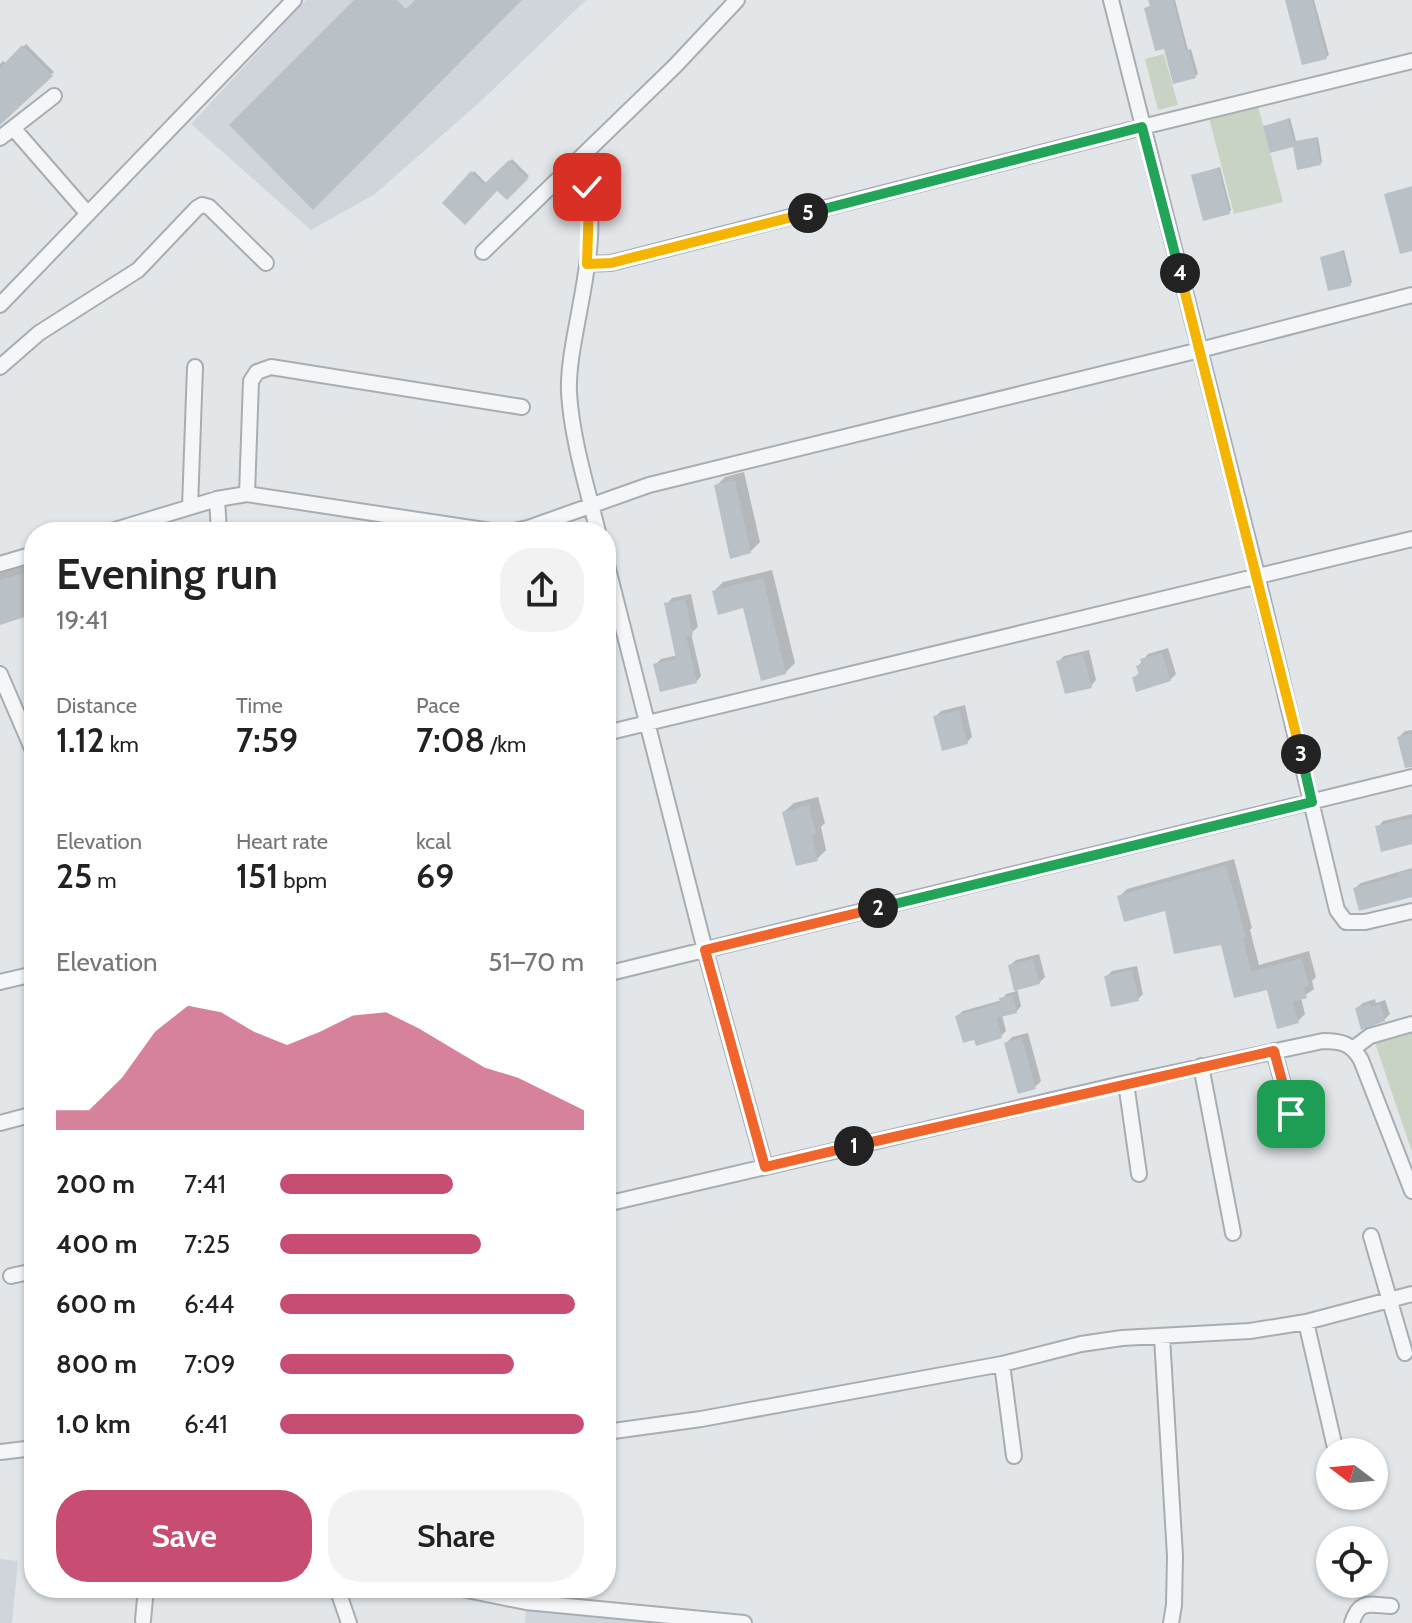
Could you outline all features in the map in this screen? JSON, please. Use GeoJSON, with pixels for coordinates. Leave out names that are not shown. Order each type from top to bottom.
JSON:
{"type":"FeatureCollection","features":[{"type":"Feature","properties":{"kind":"street"},"geometry":{"type":"LineString","coordinates":[[0,305],[294,0]]}},
{"type":"Feature","properties":{"kind":"street"},"geometry":{"type":"LineString","coordinates":[[483,252],[675,66],[737,0]]}},
{"type":"Feature","properties":{"kind":"street"},"geometry":{"type":"LineString","coordinates":[[1111,0],[1257,575],[1337,910],[1346,922],[1365,922],[1412,911]]}},
{"type":"Feature","properties":{"kind":"street"},"geometry":{"type":"LineString","coordinates":[[587,264],[611,263],[1412,61]]}},
{"type":"Feature","properties":{"kind":"street"},"geometry":{"type":"LineString","coordinates":[[0,138],[54,96]]}},
{"type":"Feature","properties":{"kind":"street"},"geometry":{"type":"LineString","coordinates":[[14,129],[88,214]]}},
{"type":"Feature","properties":{"kind":"street"},"geometry":{"type":"LineString","coordinates":[[574,163],[587,187],[589,203],[587,264],[569,390],[572,421],[595,522]]}},
{"type":"Feature","properties":{"kind":"street"},"geometry":{"type":"LineString","coordinates":[[0,367],[39,333],[138,270],[202,205],[209,207],[266,263]]}},
{"type":"Feature","properties":{"kind":"street"},"geometry":{"type":"LineString","coordinates":[[550,522],[649,485],[1412,295]]}},
{"type":"Feature","properties":{"kind":"street"},"geometry":{"type":"LineString","coordinates":[[190,507],[195,367]]}},
{"type":"Feature","properties":{"kind":"street"},"geometry":{"type":"LineString","coordinates":[[247,494],[251,381],[257,372],[271,367],[522,407]]}},
{"type":"Feature","properties":{"kind":"street"},"geometry":{"type":"LineString","coordinates":[[141,522],[217,499],[247,494],[428,522]]}},
{"type":"Feature","properties":{"kind":"street"},"geometry":{"type":"LineString","coordinates":[[217,499],[218,522]]}},
{"type":"Feature","properties":{"kind":"street"},"geometry":{"type":"LineString","coordinates":[[616,731],[1412,539]]}},
{"type":"Feature","properties":{"kind":"street"},"geometry":{"type":"LineString","coordinates":[[0,564],[24,557]]}},
{"type":"Feature","properties":{"kind":"street"},"geometry":{"type":"LineString","coordinates":[[616,599],[705,950],[765,1167]]}},
{"type":"Feature","properties":{"kind":"street"},"geometry":{"type":"LineString","coordinates":[[0,674],[24,730]]}},
{"type":"Feature","properties":{"kind":"street"},"geometry":{"type":"LineString","coordinates":[[616,972],[1412,777]]}},
{"type":"Feature","properties":{"kind":"street"},"geometry":{"type":"LineString","coordinates":[[0,982],[24,976]]}},
{"type":"Feature","properties":{"kind":"street"},"geometry":{"type":"LineString","coordinates":[[1354,1048],[1370,1036],[1412,1024]]}},
{"type":"Feature","properties":{"kind":"street"},"geometry":{"type":"LineString","coordinates":[[616,1202],[1126,1083],[1323,1041],[1337,1041],[1354,1048],[1412,1191]]}},
{"type":"Feature","properties":{"kind":"street"},"geometry":{"type":"LineString","coordinates":[[1274,1051],[1291,1114]]}},
{"type":"Feature","properties":{"kind":"street"},"geometry":{"type":"LineString","coordinates":[[1201,1066],[1233,1233]]}},
{"type":"Feature","properties":{"kind":"street"},"geometry":{"type":"LineString","coordinates":[[1126,1083],[1139,1174]]}},
{"type":"Feature","properties":{"kind":"street"},"geometry":{"type":"LineString","coordinates":[[0,1123],[24,1117]]}},
{"type":"Feature","properties":{"kind":"street"},"geometry":{"type":"LineString","coordinates":[[1371,1236],[1405,1353]]}},
{"type":"Feature","properties":{"kind":"street"},"geometry":{"type":"LineString","coordinates":[[11,1276],[24,1273]]}},
{"type":"Feature","properties":{"kind":"street"},"geometry":{"type":"LineString","coordinates":[[616,1431],[701,1419],[1002,1364],[1081,1344],[1250,1331],[1306,1322],[1412,1294]]}},
{"type":"Feature","properties":{"kind":"street"},"geometry":{"type":"LineString","coordinates":[[1306,1322],[1333,1438]]}},
{"type":"Feature","properties":{"kind":"street"},"geometry":{"type":"LineString","coordinates":[[1162,1337],[1175,1556],[1171,1623]]}},
{"type":"Feature","properties":{"kind":"street"},"geometry":{"type":"LineString","coordinates":[[1002,1364],[1014,1456]]}},
{"type":"Feature","properties":{"kind":"street"},"geometry":{"type":"LineString","coordinates":[[0,1452],[24,1449]]}},
{"type":"Feature","properties":{"kind":"street"},"geometry":{"type":"LineString","coordinates":[[143,1620],[145,1598]]}},
{"type":"Feature","properties":{"kind":"street"},"geometry":{"type":"LineString","coordinates":[[340,1598],[349,1623]]}},
{"type":"Feature","properties":{"kind":"street"},"geometry":{"type":"LineString","coordinates":[[506,1598],[744,1623]]}},
{"type":"Feature","properties":{"kind":"street"},"geometry":{"type":"LineString","coordinates":[[1352,1623],[1357,1609],[1363,1605],[1391,1606]]}},
{"type":"Feature","properties":{"kind":"shaded area"},"geometry":{"type":"Polygon","coordinates":[[[306,0],[586,0],[480,102],[375,194],[311,230],[191,124],[306,0]]]}},
{"type":"Feature","properties":{"kind":"shaded area"},"geometry":{"type":"Polygon","coordinates":[[[0,1559],[18,1561],[12,1623],[0,1623],[0,1559]]]}},
{"type":"Feature","properties":{"kind":"shaded area"},"geometry":{"type":"Polygon","coordinates":[[[526,1610],[665,1623],[525,1623],[526,1610]]]}},
{"type":"Feature","properties":{"kind":"green space"},"geometry":{"type":"Polygon","coordinates":[[[1164,54],[1178,105],[1158,110],[1145,59],[1164,54]]]}},
{"type":"Feature","properties":{"kind":"green space"},"geometry":{"type":"Polygon","coordinates":[[[1258,106],[1283,202],[1234,214],[1209,118],[1258,106]]]}},
{"type":"Feature","properties":{"kind":"green space"},"geometry":{"type":"Polygon","coordinates":[[[1412,1031],[1412,1152],[1374,1040],[1412,1031]]]}},
{"type":"Feature","properties":{"kind":"building"},"geometry":{"type":"Polygon","coordinates":[[[354,0],[397,0],[406,9],[415,0],[522,0],[313,210],[229,125],[354,0]]]}},
{"type":"Feature","properties":{"kind":"building"},"geometry":{"type":"Polygon","coordinates":[[[1148,0],[1173,0],[1196,78],[1173,84],[1164,49],[1155,51],[1144,8],[1150,6],[1148,0]]]}},
{"type":"Feature","properties":{"kind":"building"},"geometry":{"type":"Polygon","coordinates":[[[1285,0],[1312,0],[1327,59],[1302,65],[1285,0]]]}},
{"type":"Feature","properties":{"kind":"building"},"geometry":{"type":"Polygon","coordinates":[[[22,45],[53,76],[0,125],[0,68],[22,45]]]}},
{"type":"Feature","properties":{"kind":"building"},"geometry":{"type":"Polygon","coordinates":[[[1288,119],[1294,142],[1316,138],[1321,165],[1297,170],[1293,147],[1270,153],[1263,126],[1288,119]]]}},
{"type":"Feature","properties":{"kind":"building"},"geometry":{"type":"Polygon","coordinates":[[[509,160],[528,179],[507,200],[497,191],[465,225],[442,203],[471,171],[484,184],[509,160]]]}},
{"type":"Feature","properties":{"kind":"building"},"geometry":{"type":"Polygon","coordinates":[[[1218,168],[1230,214],[1203,221],[1191,175],[1218,168]]]}},
{"type":"Feature","properties":{"kind":"building"},"geometry":{"type":"Polygon","coordinates":[[[1412,186],[1412,251],[1400,254],[1384,194],[1412,186]]]}},
{"type":"Feature","properties":{"kind":"building"},"geometry":{"type":"Polygon","coordinates":[[[1342,251],[1351,286],[1328,291],[1320,257],[1342,251]]]}},
{"type":"Feature","properties":{"kind":"building"},"geometry":{"type":"Polygon","coordinates":[[[735,480],[751,553],[730,559],[714,485],[735,480]]]}},
{"type":"Feature","properties":{"kind":"building"},"geometry":{"type":"Polygon","coordinates":[[[24,573],[24,617],[0,625],[0,580],[24,573]]]}},
{"type":"Feature","properties":{"kind":"building"},"geometry":{"type":"Polygon","coordinates":[[[763,578],[786,674],[761,681],[743,608],[718,615],[712,591],[763,578]]]}},
{"type":"Feature","properties":{"kind":"building"},"geometry":{"type":"Polygon","coordinates":[[[685,599],[693,635],[686,636],[697,683],[660,692],[653,664],[676,659],[664,603],[685,599]]]}},
{"type":"Feature","properties":{"kind":"building"},"geometry":{"type":"Polygon","coordinates":[[[1162,653],[1171,681],[1136,692],[1132,677],[1139,675],[1136,666],[1142,664],[1140,659],[1162,653]]]}},
{"type":"Feature","properties":{"kind":"building"},"geometry":{"type":"Polygon","coordinates":[[[1083,654],[1092,688],[1065,694],[1056,661],[1083,654]]]}},
{"type":"Feature","properties":{"kind":"building"},"geometry":{"type":"Polygon","coordinates":[[[959,710],[968,744],[942,751],[933,716],[959,710]]]}},
{"type":"Feature","properties":{"kind":"building"},"geometry":{"type":"Polygon","coordinates":[[[1412,733],[1412,767],[1405,768],[1397,737],[1412,733]]]}},
{"type":"Feature","properties":{"kind":"building"},"geometry":{"type":"Polygon","coordinates":[[[809,805],[818,861],[796,866],[782,812],[809,805]]]}},
{"type":"Feature","properties":{"kind":"building"},"geometry":{"type":"Polygon","coordinates":[[[1412,818],[1412,844],[1381,852],[1375,826],[1412,818]]]}},
{"type":"Feature","properties":{"kind":"building"},"geometry":{"type":"Polygon","coordinates":[[[1226,865],[1246,937],[1243,938],[1251,972],[1302,958],[1309,986],[1304,988],[1307,998],[1293,1002],[1299,1023],[1277,1029],[1267,990],[1234,998],[1221,945],[1174,954],[1165,911],[1124,922],[1117,896],[1226,865]]]}},
{"type":"Feature","properties":{"kind":"building"},"geometry":{"type":"Polygon","coordinates":[[[1412,870],[1412,897],[1359,911],[1353,888],[1412,870]]]}},
{"type":"Feature","properties":{"kind":"building"},"geometry":{"type":"Polygon","coordinates":[[[1033,959],[1040,984],[1014,991],[1008,965],[1033,959]]]}},
{"type":"Feature","properties":{"kind":"building"},"geometry":{"type":"Polygon","coordinates":[[[1132,970],[1139,1001],[1111,1007],[1104,976],[1132,970]]]}},
{"type":"Feature","properties":{"kind":"building"},"geometry":{"type":"Polygon","coordinates":[[[1013,995],[1017,1013],[997,1018],[1002,1038],[976,1046],[974,1040],[963,1043],[955,1016],[1000,1003],[999,998],[1013,995]]]}},
{"type":"Feature","properties":{"kind":"building"},"geometry":{"type":"Polygon","coordinates":[[[1370,1003],[1371,1007],[1380,1004],[1385,1021],[1361,1030],[1355,1008],[1370,1003]]]}},
{"type":"Feature","properties":{"kind":"building"},"geometry":{"type":"Polygon","coordinates":[[[1022,1038],[1036,1089],[1018,1094],[1004,1043],[1022,1038]]]}},
{"type":"Feature","properties":{"kind":"route"},"geometry":{"type":"LineString","coordinates":[[587,187],[587,264],[599,265],[1142,127],[1312,802],[705,950],[765,1167],[1274,1051],[1291,1114]]}}]}
